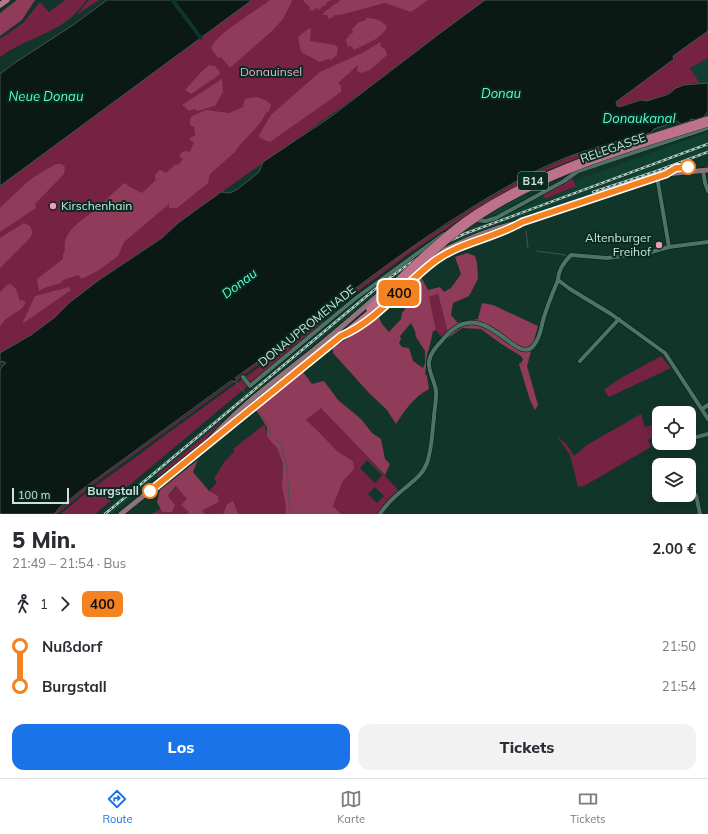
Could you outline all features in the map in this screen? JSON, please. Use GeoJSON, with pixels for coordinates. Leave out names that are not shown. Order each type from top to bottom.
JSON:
{"type":"FeatureCollection","features":[{"type":"Feature","properties":{"kind":"highway"},"geometry":{"type":"LineString","coordinates":[[0,5],[7,0]]}},
{"type":"Feature","properties":{"kind":"highway","name":"B14"},"geometry":{"type":"LineString","coordinates":[[362,319],[385,292],[440,240],[477,212],[496,201],[537,179],[573,163],[708,119]]}},
{"type":"Feature","properties":{"kind":"highway","name":"B14"},"geometry":{"type":"LineString","coordinates":[[341,336],[378,306],[431,254],[457,232],[505,201],[531,187],[581,166],[622,151],[708,124]]}},
{"type":"Feature","properties":{"kind":"main road"},"geometry":{"type":"LineString","coordinates":[[203,448],[218,429],[268,386],[408,270],[429,257],[474,237],[509,224],[522,222],[657,177],[683,172],[706,170]]}},
{"type":"Feature","properties":{"kind":"main road"},"geometry":{"type":"LineString","coordinates":[[341,336],[353,331],[366,322],[437,259],[447,253],[510,229],[522,222]]}},
{"type":"Feature","properties":{"kind":"main road","name":"B14"},"geometry":{"type":"LineString","coordinates":[[121,514],[341,336]]}},
{"type":"Feature","properties":{"kind":"street","name":"RELEGASSE"},"geometry":{"type":"LineString","coordinates":[[464,220],[486,221],[496,218],[564,181],[578,171],[708,128]]}},
{"type":"Feature","properties":{"kind":"street"},"geometry":{"type":"LineString","coordinates":[[706,170],[705,183],[708,191]]}},
{"type":"Feature","properties":{"kind":"street"},"geometry":{"type":"LineString","coordinates":[[657,177],[669,247]]}},
{"type":"Feature","properties":{"kind":"street","name":"DONAUPROMENADE"},"geometry":{"type":"LineString","coordinates":[[243,377],[250,386],[356,298],[464,220]]}},
{"type":"Feature","properties":{"kind":"street"},"geometry":{"type":"LineString","coordinates":[[380,514],[393,498],[419,476],[426,466],[429,457],[436,402],[435,384],[429,363],[433,352],[455,328],[462,324],[471,322],[479,323],[489,326],[517,348],[526,349],[533,347],[539,335],[559,273],[565,261],[571,255],[607,258],[648,253],[669,247],[708,242]]}},
{"type":"Feature","properties":{"kind":"street"},"geometry":{"type":"LineString","coordinates":[[558,280],[619,319],[665,353],[708,419]]}},
{"type":"Feature","properties":{"kind":"street"},"geometry":{"type":"LineString","coordinates":[[580,361],[619,319]]}},
{"type":"Feature","properties":{"kind":"street"},"geometry":{"type":"LineString","coordinates":[[702,409],[708,405]]}},
{"type":"Feature","properties":{"kind":"street"},"geometry":{"type":"LineString","coordinates":[[696,437],[708,434]]}},
{"type":"Feature","properties":{"kind":"street"},"geometry":{"type":"LineString","coordinates":[[696,495],[700,514]]}},
{"type":"Feature","properties":{"kind":"shaded area"},"geometry":{"type":"Polygon","coordinates":[[[17,0],[35,0],[22,20],[0,36],[0,13],[17,0]]]}},
{"type":"Feature","properties":{"kind":"shaded area"},"geometry":{"type":"Polygon","coordinates":[[[270,0],[292,1],[283,19],[273,30],[231,67],[229,67],[221,57],[218,58],[211,48],[214,42],[228,29],[270,0]]]}},
{"type":"Feature","properties":{"kind":"shaded area"},"geometry":{"type":"Polygon","coordinates":[[[304,0],[332,0],[321,7],[320,10],[317,8],[312,11],[309,9],[310,7],[304,2],[304,0]]]}},
{"type":"Feature","properties":{"kind":"shaded area"},"geometry":{"type":"Polygon","coordinates":[[[341,0],[428,0],[411,12],[385,3],[340,15],[334,15],[329,19],[327,15],[323,15],[324,12],[341,0]]]}},
{"type":"Feature","properties":{"kind":"shaded area"},"geometry":{"type":"Polygon","coordinates":[[[366,18],[378,20],[387,27],[385,31],[377,38],[354,50],[351,46],[348,47],[346,40],[350,34],[353,33],[352,29],[359,22],[366,20],[366,18]]]}},
{"type":"Feature","properties":{"kind":"shaded area"},"geometry":{"type":"Polygon","coordinates":[[[309,28],[311,29],[310,41],[335,45],[338,48],[337,55],[331,60],[328,59],[320,62],[301,52],[298,37],[309,28]]]}},
{"type":"Feature","properties":{"kind":"shaded area"},"geometry":{"type":"Polygon","coordinates":[[[381,42],[380,46],[385,49],[387,55],[370,70],[361,73],[357,71],[358,65],[338,83],[341,86],[341,92],[270,142],[260,138],[259,135],[271,115],[320,72],[362,53],[381,42]]]}},
{"type":"Feature","properties":{"kind":"shaded area"},"geometry":{"type":"Polygon","coordinates":[[[708,58],[708,83],[700,83],[690,67],[708,58]]]}},
{"type":"Feature","properties":{"kind":"shaded area"},"geometry":{"type":"Polygon","coordinates":[[[209,65],[215,66],[220,72],[219,75],[191,94],[185,90],[201,72],[209,65]]]}},
{"type":"Feature","properties":{"kind":"shaded area"},"geometry":{"type":"Polygon","coordinates":[[[222,79],[223,92],[215,106],[197,111],[194,109],[189,111],[182,105],[222,79]]]}},
{"type":"Feature","properties":{"kind":"shaded area"},"geometry":{"type":"Polygon","coordinates":[[[257,97],[267,101],[271,105],[269,111],[235,152],[210,174],[208,183],[177,208],[169,208],[169,204],[124,242],[118,256],[99,270],[84,278],[80,278],[79,275],[63,280],[61,283],[39,291],[37,279],[63,259],[66,238],[79,222],[98,208],[123,184],[126,183],[128,186],[142,193],[157,179],[155,179],[155,175],[160,170],[166,173],[176,164],[178,165],[183,159],[179,157],[182,152],[190,152],[194,142],[189,140],[191,137],[195,136],[194,127],[190,125],[192,116],[206,110],[229,113],[243,107],[245,99],[257,97]]]}},
{"type":"Feature","properties":{"kind":"shaded area"},"geometry":{"type":"Polygon","coordinates":[[[708,132],[708,153],[674,167],[483,231],[442,249],[471,226],[487,224],[532,203],[531,201],[543,195],[545,199],[576,186],[575,181],[708,132]]]}},
{"type":"Feature","properties":{"kind":"shaded area"},"geometry":{"type":"Polygon","coordinates":[[[56,164],[62,164],[65,167],[64,174],[35,204],[36,208],[0,232],[0,208],[35,176],[56,164]]]}},
{"type":"Feature","properties":{"kind":"shaded area"},"geometry":{"type":"Polygon","coordinates":[[[525,194],[527,199],[510,207],[510,210],[488,219],[487,216],[525,194]]]}},
{"type":"Feature","properties":{"kind":"shaded area"},"geometry":{"type":"Polygon","coordinates":[[[24,223],[30,226],[33,232],[30,238],[0,268],[0,238],[24,223]]]}},
{"type":"Feature","properties":{"kind":"shaded area"},"geometry":{"type":"Polygon","coordinates":[[[424,250],[398,276],[259,390],[112,514],[101,514],[366,293],[424,250]]]}},
{"type":"Feature","properties":{"kind":"shaded area"},"geometry":{"type":"Polygon","coordinates":[[[467,253],[475,256],[478,279],[469,296],[453,303],[451,315],[458,323],[478,319],[482,303],[493,305],[538,326],[527,366],[538,405],[535,410],[530,400],[519,364],[523,359],[521,356],[481,329],[462,328],[448,338],[438,294],[429,297],[436,330],[433,331],[427,355],[425,374],[427,376],[429,389],[406,409],[396,424],[387,410],[369,393],[333,353],[333,348],[379,317],[382,324],[389,332],[401,319],[402,313],[405,309],[403,294],[421,277],[428,290],[440,287],[444,292],[451,288],[461,274],[455,257],[467,253]],[[411,323],[400,336],[401,339],[399,343],[402,347],[409,348],[413,361],[423,368],[425,363],[425,351],[416,337],[411,323]]]}},
{"type":"Feature","properties":{"kind":"shaded area"},"geometry":{"type":"Polygon","coordinates":[[[11,284],[16,289],[20,301],[22,300],[26,302],[22,308],[7,318],[0,326],[0,292],[7,285],[11,284]]]}},
{"type":"Feature","properties":{"kind":"shaded area"},"geometry":{"type":"Polygon","coordinates":[[[69,287],[71,290],[22,324],[35,296],[69,287]]]}},
{"type":"Feature","properties":{"kind":"shaded area"},"geometry":{"type":"Polygon","coordinates":[[[303,372],[312,384],[324,381],[338,400],[361,419],[372,433],[381,439],[385,459],[390,464],[385,475],[321,408],[306,420],[337,451],[353,461],[354,469],[343,481],[333,506],[341,514],[285,514],[286,507],[282,487],[283,464],[277,448],[267,436],[267,427],[256,410],[303,372]]]}},
{"type":"Feature","properties":{"kind":"shaded area"},"geometry":{"type":"Polygon","coordinates":[[[198,460],[193,472],[209,491],[218,496],[219,502],[203,510],[204,514],[187,514],[189,512],[181,505],[187,499],[176,486],[168,496],[175,505],[172,512],[162,512],[157,502],[160,490],[198,460]]]}},
{"type":"Feature","properties":{"kind":"shaded area"},"geometry":{"type":"Polygon","coordinates":[[[233,501],[239,514],[223,514],[227,504],[233,501]]]}},
{"type":"Feature","properties":{"kind":"green space"},"geometry":{"type":"Polygon","coordinates":[[[65,0],[87,0],[73,16],[60,26],[8,51],[0,57],[0,39],[23,23],[40,2],[49,12],[65,0]]]}},
{"type":"Feature","properties":{"kind":"green space"},"geometry":{"type":"Polygon","coordinates":[[[89,0],[99,0],[78,14],[78,13],[89,0]]]}},
{"type":"Feature","properties":{"kind":"green space","name":"Donauinsel"},"geometry":{"type":"Polygon","coordinates":[[[252,0],[485,0],[360,94],[178,223],[162,238],[99,280],[69,303],[54,318],[31,335],[0,353],[0,186],[252,0]]]}},
{"type":"Feature","properties":{"kind":"green space"},"geometry":{"type":"Polygon","coordinates":[[[708,31],[708,58],[690,68],[700,83],[686,85],[654,99],[646,101],[638,100],[625,105],[617,106],[617,100],[673,59],[673,56],[708,31]]]}},
{"type":"Feature","properties":{"kind":"green space"},"geometry":{"type":"Polygon","coordinates":[[[632,138],[542,172],[479,207],[411,252],[237,380],[237,378],[412,247],[479,204],[524,178],[573,155],[632,138]]]}},
{"type":"Feature","properties":{"kind":"green space"},"geometry":{"type":"Polygon","coordinates":[[[572,177],[576,186],[545,199],[543,195],[572,177]]]}},
{"type":"Feature","properties":{"kind":"green space"},"geometry":{"type":"Polygon","coordinates":[[[438,294],[448,333],[442,338],[436,330],[429,297],[438,294]]]}},
{"type":"Feature","properties":{"kind":"green space"},"geometry":{"type":"Polygon","coordinates":[[[324,320],[324,322],[95,514],[61,514],[153,444],[324,320]]]}},
{"type":"Feature","properties":{"kind":"green space"},"geometry":{"type":"Polygon","coordinates":[[[661,356],[671,368],[609,397],[604,390],[624,376],[661,356]]]}},
{"type":"Feature","properties":{"kind":"green space"},"geometry":{"type":"Polygon","coordinates":[[[233,381],[234,382],[91,486],[57,514],[54,514],[84,489],[233,381]]]}},
{"type":"Feature","properties":{"kind":"green space"},"geometry":{"type":"Polygon","coordinates":[[[321,407],[399,491],[389,500],[378,514],[341,514],[333,506],[353,461],[337,451],[321,434],[305,421],[321,407]],[[367,460],[360,468],[375,483],[382,475],[367,460]],[[375,487],[368,494],[377,503],[384,496],[375,487]]]}},
{"type":"Feature","properties":{"kind":"green space"},"geometry":{"type":"Polygon","coordinates":[[[641,414],[645,427],[652,425],[652,438],[648,440],[651,447],[584,486],[578,487],[570,455],[557,436],[567,445],[574,456],[587,445],[641,414]]]}},
{"type":"Feature","properties":{"kind":"green space"},"geometry":{"type":"Polygon","coordinates":[[[221,422],[222,423],[204,441],[157,478],[157,475],[221,422]]]}},
{"type":"Feature","properties":{"kind":"green space"},"geometry":{"type":"Polygon","coordinates":[[[265,424],[267,436],[277,448],[283,464],[282,487],[286,507],[285,514],[239,514],[236,509],[227,504],[223,514],[204,514],[203,510],[219,502],[209,491],[217,482],[214,479],[224,462],[234,452],[233,449],[265,424]]]}},
{"type":"Feature","properties":{"kind":"green space"},"geometry":{"type":"Polygon","coordinates":[[[177,486],[187,499],[189,512],[187,514],[151,514],[160,509],[162,512],[168,497],[177,486]]]}},
{"type":"Feature","properties":{"kind":"water","name":"Neue Donau"},"geometry":{"type":"Polygon","coordinates":[[[107,0],[252,0],[0,186],[0,74],[73,25],[107,0]]]}},
{"type":"Feature","properties":{"kind":"water","name":"Donau"},"geometry":{"type":"Polygon","coordinates":[[[485,0],[708,0],[708,31],[673,56],[674,59],[616,102],[617,106],[619,107],[641,100],[647,101],[669,94],[676,88],[684,85],[708,83],[708,111],[704,117],[694,120],[691,119],[690,121],[681,124],[677,121],[654,129],[651,133],[573,155],[537,171],[479,203],[416,244],[235,378],[237,380],[234,382],[232,380],[84,488],[60,507],[54,514],[0,514],[0,369],[6,363],[2,361],[0,363],[0,353],[31,335],[54,318],[69,303],[99,280],[162,238],[178,223],[221,192],[230,193],[238,189],[259,172],[263,162],[329,118],[485,0]]]}},
{"type":"Feature","properties":{"kind":"pier"},"geometry":{"type":"Polygon","coordinates":[[[170,0],[175,0],[203,38],[200,40],[170,0]]]}},
{"type":"Feature","properties":{"kind":"waterway"},"geometry":{"type":"LineString","coordinates":[[526,231],[528,248]]}},
{"type":"Feature","properties":{"kind":"waterway"},"geometry":{"type":"LineString","coordinates":[[537,251],[567,256]]}},
{"type":"Feature","properties":{"kind":"waterway"},"geometry":{"type":"LineString","coordinates":[[235,381],[245,393]]}},
{"type":"Feature","properties":{"kind":"waterway"},"geometry":{"type":"LineString","coordinates":[[258,409],[269,425],[271,436],[280,444],[283,452],[287,467],[290,514]]}},
{"type":"Feature","properties":{"kind":"railway"},"geometry":{"type":"LineString","coordinates":[[105,514],[374,290],[417,259],[440,245],[464,234],[708,144]]}},
{"type":"Feature","properties":{"kind":"railway"},"geometry":{"type":"LineString","coordinates":[[593,192],[708,152]]}},
{"type":"Feature","properties":{"kind":"bus line","name":"400"},"geometry":{"type":"LineString","coordinates":[[150,491],[341,336],[353,331],[366,322],[437,259],[447,253],[510,229],[522,222],[547,212],[666,174],[676,168],[688,167]]}},
{"type":"Feature","properties":{"kind":"place","name":"Kirschenhain"},"geometry":{"type":"Point","coordinates":[53,206]}},
{"type":"Feature","properties":{"kind":"place","name":"Altenburger Freihof"},"geometry":{"type":"Point","coordinates":[659,245]}},
{"type":"Feature","properties":{"kind":"place","name":"Burgstall"},"geometry":{"type":"Point","coordinates":[150,491]}},
{"type":"Feature","properties":{"kind":"water label","name":"Donaukanal"},"geometry":{"type":"Point","coordinates":[639,118]}}]}
